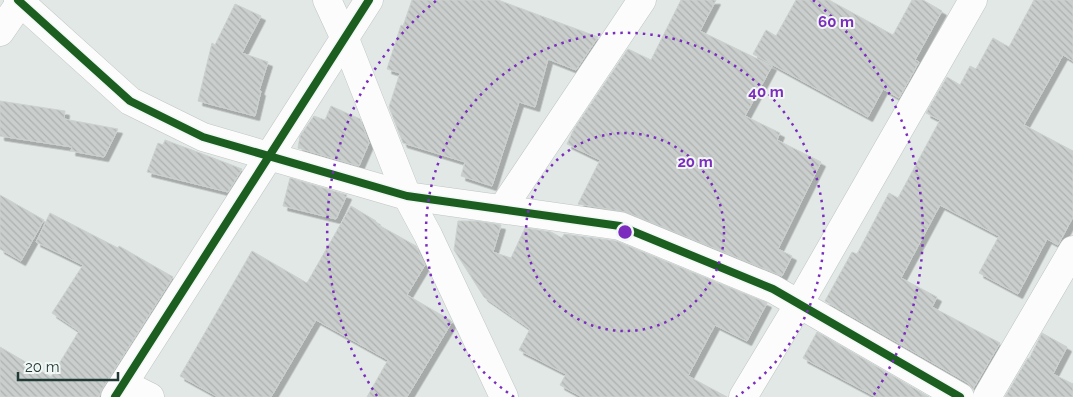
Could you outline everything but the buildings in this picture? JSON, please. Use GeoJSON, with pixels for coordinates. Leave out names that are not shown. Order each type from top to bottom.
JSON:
{"type":"FeatureCollection","features":[{"type":"Feature","properties":{"kind":"street"},"geometry":{"type":"LineString","coordinates":[[327,0],[345,39],[407,196],[428,235],[504,397]]}},
{"type":"Feature","properties":{"kind":"street"},"geometry":{"type":"LineString","coordinates":[[150,397],[119,391],[369,0]]}},
{"type":"Feature","properties":{"kind":"street"},"geometry":{"type":"LineString","coordinates":[[502,209],[642,0]]}},
{"type":"Feature","properties":{"kind":"street"},"geometry":{"type":"LineString","coordinates":[[743,397],[799,304],[973,0]]}},
{"type":"Feature","properties":{"kind":"street"},"geometry":{"type":"LineString","coordinates":[[0,32],[20,1],[130,101],[202,137],[407,196],[620,226],[773,289],[960,397]]}},
{"type":"Feature","properties":{"kind":"street"},"geometry":{"type":"LineString","coordinates":[[987,397],[1073,250]]}},
{"type":"Feature","properties":{"kind":"cycle path"},"geometry":{"type":"LineString","coordinates":[[18,0],[130,101],[203,137],[407,196],[620,226],[773,289],[960,397]]}},
{"type":"Feature","properties":{"kind":"cycle path"},"geometry":{"type":"LineString","coordinates":[[115,397],[369,0]]}}]}
